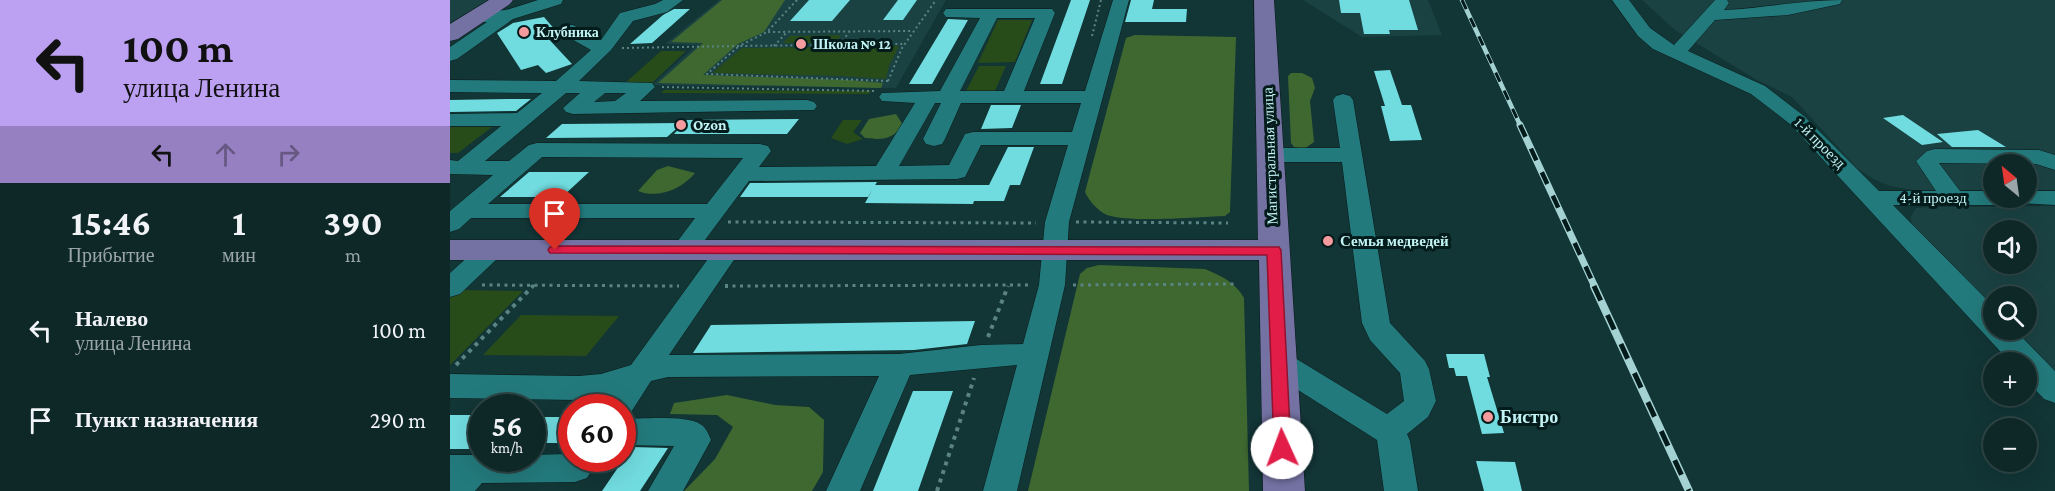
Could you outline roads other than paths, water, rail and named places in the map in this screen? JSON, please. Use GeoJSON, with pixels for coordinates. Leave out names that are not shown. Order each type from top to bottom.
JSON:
{"type":"FeatureCollection","features":[{"type":"Feature","properties":{"kind":"main road","name":"Магистральная улица"},"geometry":{"type":"LineString","coordinates":[[1264,0],[1284,491]]}},
{"type":"Feature","properties":{"kind":"main road"},"geometry":{"type":"LineString","coordinates":[[450,34],[476,17],[506,7]]}},
{"type":"Feature","properties":{"kind":"main road"},"geometry":{"type":"LineString","coordinates":[[450,250],[727,251],[1056,237],[1274,250]]}},
{"type":"Feature","properties":{"kind":"street"},"geometry":{"type":"LineString","coordinates":[[450,55],[506,7],[555,0]]}},
{"type":"Feature","properties":{"kind":"street"},"geometry":{"type":"LineString","coordinates":[[457,168],[522,119],[586,66],[626,17],[661,8],[675,0]]}},
{"type":"Feature","properties":{"kind":"street"},"geometry":{"type":"LineString","coordinates":[[1000,491],[1052,285],[1056,237],[1081,138],[1121,0]]}},
{"type":"Feature","properties":{"kind":"street","name":"1-й проезд"},"geometry":{"type":"LineString","coordinates":[[1620,0],[1644,32],[1676,54],[1742,82],[1774,100],[1810,131],[1983,314]]}},
{"type":"Feature","properties":{"kind":"street"},"geometry":{"type":"LineString","coordinates":[[1676,54],[1723,0]]}},
{"type":"Feature","properties":{"kind":"street"},"geometry":{"type":"LineString","coordinates":[[1712,15],[1772,14],[1804,9],[1834,0]]}},
{"type":"Feature","properties":{"kind":"street"},"geometry":{"type":"LineString","coordinates":[[952,13],[991,13],[1049,7],[1012,97]]}},
{"type":"Feature","properties":{"kind":"street"},"geometry":{"type":"LineString","coordinates":[[884,171],[943,98],[991,13]]}},
{"type":"Feature","properties":{"kind":"street"},"geometry":{"type":"LineString","coordinates":[[567,29],[602,48]]}},
{"type":"Feature","properties":{"kind":"street"},"geometry":{"type":"LineString","coordinates":[[450,86],[645,87],[621,108]]}},
{"type":"Feature","properties":{"kind":"street"},"geometry":{"type":"LineString","coordinates":[[600,87],[573,108],[807,106]]}},
{"type":"Feature","properties":{"kind":"street"},"geometry":{"type":"LineString","coordinates":[[888,90],[943,98],[1093,97]]}},
{"type":"Feature","properties":{"kind":"street"},"geometry":{"type":"LineString","coordinates":[[917,172],[934,139],[943,98]]}},
{"type":"Feature","properties":{"kind":"street"},"geometry":{"type":"LineString","coordinates":[[1343,100],[1376,323],[1380,333],[1414,369],[1420,401],[1417,408],[1388,431]]}},
{"type":"Feature","properties":{"kind":"street"},"geometry":{"type":"LineString","coordinates":[[450,120],[522,119]]}},
{"type":"Feature","properties":{"kind":"street"},"geometry":{"type":"LineString","coordinates":[[934,139],[1081,138]]}},
{"type":"Feature","properties":{"kind":"street"},"geometry":{"type":"LineString","coordinates":[[744,174],[957,172],[973,139]]}},
{"type":"Feature","properties":{"kind":"street"},"geometry":{"type":"LineString","coordinates":[[458,218],[537,150],[760,151],[712,217],[684,250]]}},
{"type":"Feature","properties":{"kind":"street"},"geometry":{"type":"LineString","coordinates":[[1270,155],[1352,155]]}},
{"type":"Feature","properties":{"kind":"street"},"geometry":{"type":"LineString","coordinates":[[1954,195],[1937,179],[1927,160],[1935,156],[2039,157],[2055,163]]}},
{"type":"Feature","properties":{"kind":"street"},"geometry":{"type":"LineString","coordinates":[[457,168],[515,168]]}},
{"type":"Feature","properties":{"kind":"street","name":"4-й проезд"},"geometry":{"type":"LineString","coordinates":[[1874,198],[1954,195],[1983,197]]}},
{"type":"Feature","properties":{"kind":"street"},"geometry":{"type":"LineString","coordinates":[[2037,198],[2055,198]]}},
{"type":"Feature","properties":{"kind":"street"},"geometry":{"type":"LineString","coordinates":[[458,218],[712,217]]}},
{"type":"Feature","properties":{"kind":"street"},"geometry":{"type":"LineString","coordinates":[[452,287],[491,250]]}},
{"type":"Feature","properties":{"kind":"street"},"geometry":{"type":"LineString","coordinates":[[627,394],[727,251]]}},
{"type":"Feature","properties":{"kind":"street"},"geometry":{"type":"LineString","coordinates":[[2008,340],[2054,388]]}},
{"type":"Feature","properties":{"kind":"street"},"geometry":{"type":"LineString","coordinates":[[450,386],[579,388],[601,385],[668,366],[899,365],[981,356],[1036,354]]}},
{"type":"Feature","properties":{"kind":"street"},"geometry":{"type":"LineString","coordinates":[[1279,363],[1388,431],[1394,441],[1401,491]]}},
{"type":"Feature","properties":{"kind":"street"},"geometry":{"type":"LineString","coordinates":[[843,491],[899,365]]}},
{"type":"Feature","properties":{"kind":"street"},"geometry":{"type":"LineString","coordinates":[[636,432],[689,433],[695,440],[665,491]]}},
{"type":"Feature","properties":{"kind":"street"},"geometry":{"type":"LineString","coordinates":[[459,476],[558,469]]}},
{"type":"Feature","properties":{"kind":"railway"},"geometry":{"type":"LineString","coordinates":[[1462,0],[1521,127]]}},
{"type":"Feature","properties":{"kind":"railway"},"geometry":{"type":"LineString","coordinates":[[1520,125],[1595,287]]}},
{"type":"Feature","properties":{"kind":"railway"},"geometry":{"type":"LineString","coordinates":[[1594,286],[1689,491]]}},
{"type":"Feature","properties":{"kind":"place","name":"Клубника"},"geometry":{"type":"Point","coordinates":[524,32]}},
{"type":"Feature","properties":{"kind":"place","name":"Школа № 12"},"geometry":{"type":"Point","coordinates":[801,44]}},
{"type":"Feature","properties":{"kind":"place","name":"Ozon"},"geometry":{"type":"Point","coordinates":[681,125]}},
{"type":"Feature","properties":{"kind":"place","name":"Семья медведей"},"geometry":{"type":"Point","coordinates":[1328,241]}},
{"type":"Feature","properties":{"kind":"place","name":"Бистро"},"geometry":{"type":"Point","coordinates":[1488,417]}}]}
